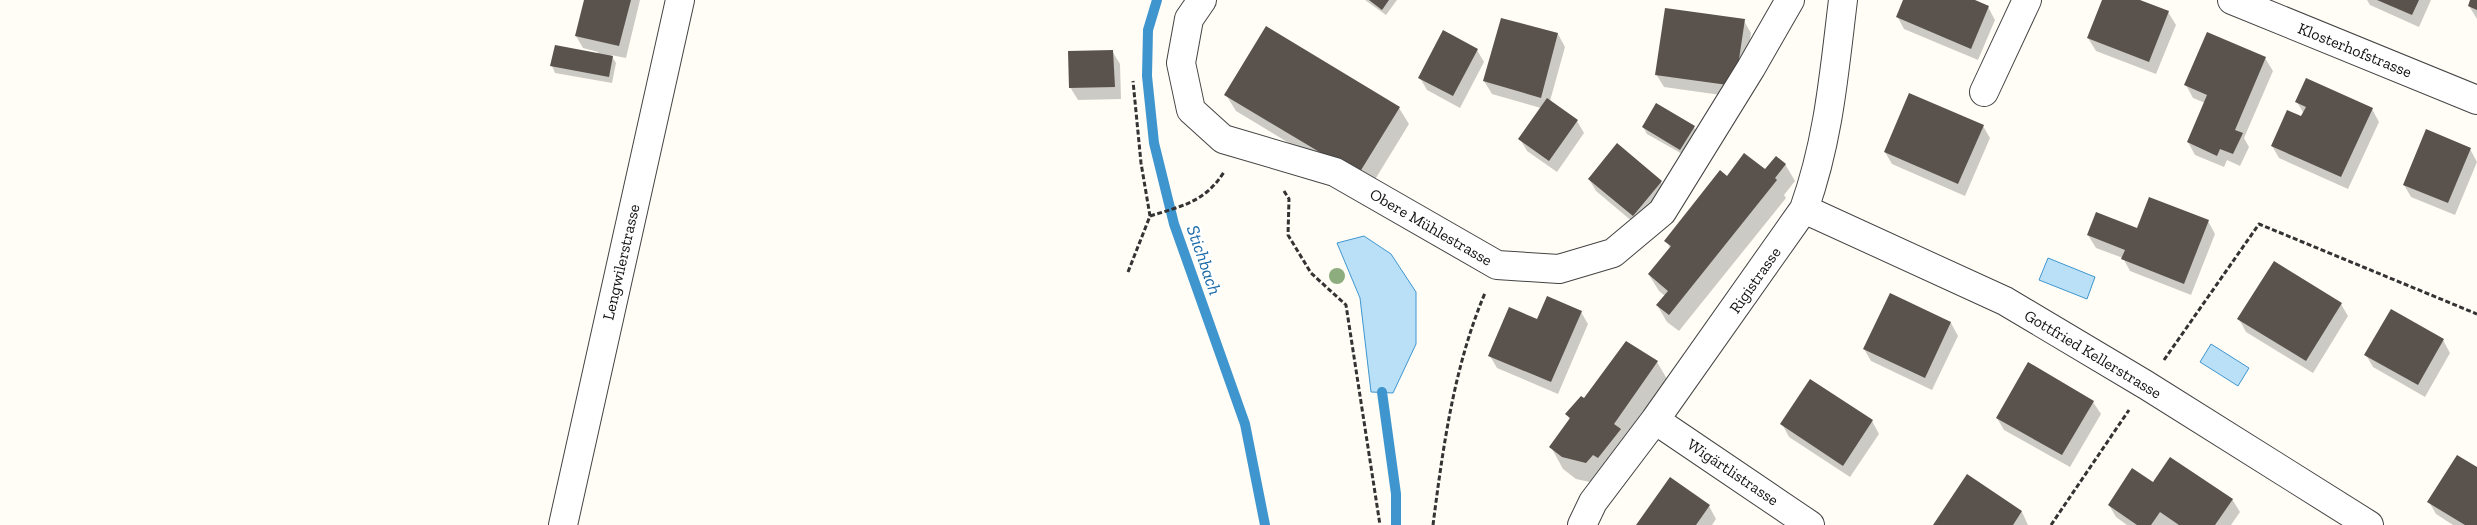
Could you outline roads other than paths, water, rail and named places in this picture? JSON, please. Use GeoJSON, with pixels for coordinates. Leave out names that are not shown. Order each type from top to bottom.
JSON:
{"type":"FeatureCollection","features":[{"type":"Feature","properties":{"kind":"street","name":"Lengwilerstrasse"},"geometry":{"type":"LineString","coordinates":[[563,525],[680,0]]}},
{"type":"Feature","properties":{"kind":"street","name":"Obere Mühlestrasse"},"geometry":{"type":"LineString","coordinates":[[1202,0],[1189,19],[1181,63],[1191,110],[1222,139],[1335,172],[1497,265],[1559,269],[1613,253],[1662,212],[1751,68],[1790,0]]}},
{"type":"Feature","properties":{"kind":"street","name":"Rigistrasse"},"geometry":{"type":"LineString","coordinates":[[1582,525],[1593,502],[1656,420],[1804,209],[1827,130],[1843,0]]}},
{"type":"Feature","properties":{"kind":"street"},"geometry":{"type":"LineString","coordinates":[[1984,92],[2027,0]]}},
{"type":"Feature","properties":{"kind":"street","name":"Klosterhofstrasse"},"geometry":{"type":"LineString","coordinates":[[2232,0],[2477,100]]}},
{"type":"Feature","properties":{"kind":"street","name":"Gottfried Kellerstrasse"},"geometry":{"type":"LineString","coordinates":[[1804,209],[2005,301],[2146,385],[2369,525]]}},
{"type":"Feature","properties":{"kind":"street","name":"Wigärtlistrasse"},"geometry":{"type":"LineString","coordinates":[[1656,420],[1810,525]]}},
{"type":"Feature","properties":{"kind":"water"},"geometry":{"type":"Polygon","coordinates":[[[1364,236],[1391,254],[1416,292],[1416,344],[1393,393],[1371,392],[1360,298],[1337,243],[1364,236]]]}},
{"type":"Feature","properties":{"kind":"water"},"geometry":{"type":"Polygon","coordinates":[[[2048,258],[2095,277],[2087,299],[2039,280],[2048,258]]]}},
{"type":"Feature","properties":{"kind":"water"},"geometry":{"type":"Polygon","coordinates":[[[2211,344],[2249,368],[2238,386],[2200,362],[2211,344]]]}},
{"type":"Feature","properties":{"kind":"waterway","name":"Stichbach"},"geometry":{"type":"LineString","coordinates":[[1157,0],[1148,30],[1147,76],[1154,143],[1174,224],[1245,424],[1265,525]]}},
{"type":"Feature","properties":{"kind":"waterway"},"geometry":{"type":"LineString","coordinates":[[1382,392],[1396,494],[1396,525]]}}]}
